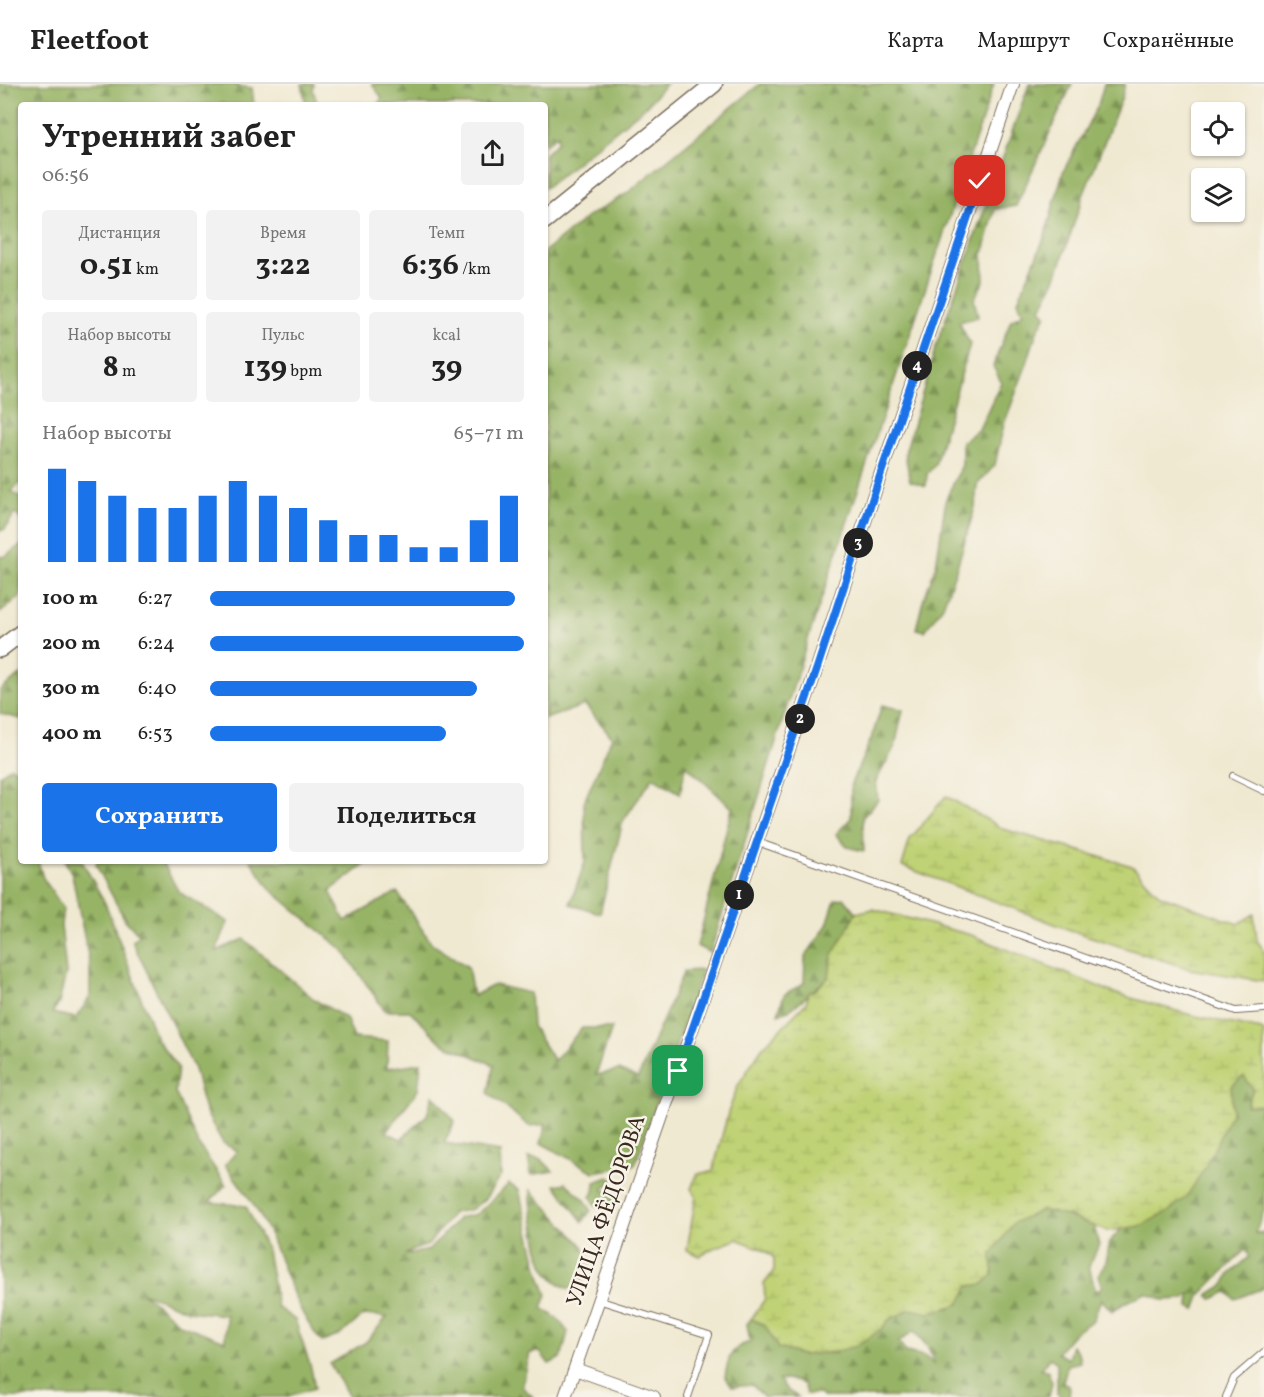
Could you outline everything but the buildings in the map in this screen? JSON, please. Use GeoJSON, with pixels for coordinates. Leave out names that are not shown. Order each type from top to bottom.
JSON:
{"type":"FeatureCollection","features":[{"type":"Feature","properties":{"kind":"main road"},"geometry":{"type":"LineString","coordinates":[[548,218],[714,84]]}},
{"type":"Feature","properties":{"kind":"main road"},"geometry":{"type":"LineString","coordinates":[[0,649],[18,635]]}},
{"type":"Feature","properties":{"kind":"street","name":"УЛИЦА ФЁДОРОВА"},"geometry":{"type":"LineString","coordinates":[[565,1397],[757,842],[1013,84]]}},
{"type":"Feature","properties":{"kind":"street"},"geometry":{"type":"LineString","coordinates":[[575,1369],[654,1397]]}},
{"type":"Feature","properties":{"kind":"lane"},"geometry":{"type":"LineString","coordinates":[[1233,776],[1264,791]]}},
{"type":"Feature","properties":{"kind":"lane"},"geometry":{"type":"LineString","coordinates":[[757,842],[1236,1011],[1264,1009]]}},
{"type":"Feature","properties":{"kind":"lane"},"geometry":{"type":"LineString","coordinates":[[598,1300],[709,1335],[688,1397]]}},
{"type":"Feature","properties":{"kind":"lane"},"geometry":{"type":"LineString","coordinates":[[1226,1397],[1234,1378],[1264,1352]]}},
{"type":"Feature","properties":{"kind":"green space"},"geometry":{"type":"Polygon","coordinates":[[[0,84],[236,84],[236,86],[252,88],[254,102],[18,102],[18,485],[11,491],[18,496],[18,516],[15,513],[5,529],[0,531],[0,84]]]}},
{"type":"Feature","properties":{"kind":"green space"},"geometry":{"type":"Polygon","coordinates":[[[302,84],[314,84],[313,90],[317,102],[305,102],[302,84]]]}},
{"type":"Feature","properties":{"kind":"green space"},"geometry":{"type":"Polygon","coordinates":[[[372,84],[666,84],[645,107],[548,186],[548,151],[557,142],[557,135],[548,142],[548,102],[379,102],[382,98],[372,84]]]}},
{"type":"Feature","properties":{"kind":"green space"},"geometry":{"type":"Polygon","coordinates":[[[760,84],[994,84],[808,639],[710,953],[697,946],[732,808],[686,765],[680,793],[653,777],[623,821],[600,913],[570,904],[585,862],[584,802],[612,737],[585,705],[548,718],[548,249],[590,215],[626,194],[760,84]]]}},
{"type":"Feature","properties":{"kind":"green space"},"geometry":{"type":"Polygon","coordinates":[[[1029,84],[1072,84],[1016,206],[995,209],[983,255],[984,281],[974,299],[978,317],[959,322],[970,344],[935,465],[927,474],[926,486],[910,481],[905,453],[936,346],[1029,84]]]}},
{"type":"Feature","properties":{"kind":"green space"},"geometry":{"type":"Polygon","coordinates":[[[1104,84],[1125,84],[1122,97],[1083,196],[1057,275],[1041,309],[1046,315],[1037,331],[1004,424],[995,465],[977,485],[975,507],[943,606],[925,631],[916,629],[923,601],[936,566],[946,499],[962,465],[962,442],[979,429],[1001,382],[993,366],[1011,320],[1023,314],[1018,301],[1045,236],[1063,172],[1098,105],[1104,84]]]}},
{"type":"Feature","properties":{"kind":"green space"},"geometry":{"type":"Polygon","coordinates":[[[18,547],[18,598],[0,613],[0,556],[4,557],[18,547]]]}},
{"type":"Feature","properties":{"kind":"green space"},"geometry":{"type":"Polygon","coordinates":[[[18,677],[18,718],[0,714],[0,690],[18,677]]]}},
{"type":"Feature","properties":{"kind":"green space"},"geometry":{"type":"Polygon","coordinates":[[[882,705],[903,710],[895,746],[876,781],[878,800],[863,817],[864,851],[847,847],[836,834],[851,818],[851,784],[872,737],[882,705]]]}},
{"type":"Feature","properties":{"kind":"green space"},"geometry":{"type":"Polygon","coordinates":[[[11,767],[18,771],[18,864],[39,864],[43,878],[63,908],[61,925],[66,973],[59,1003],[52,1013],[76,1018],[90,997],[90,966],[72,874],[67,864],[84,864],[105,903],[157,1040],[178,1068],[175,1092],[198,1144],[226,1185],[209,1202],[246,1206],[267,1250],[277,1307],[295,1320],[311,1368],[315,1388],[285,1397],[0,1397],[0,775],[11,767]],[[142,1292],[180,1324],[225,1341],[226,1315],[188,1311],[142,1292]]]}},
{"type":"Feature","properties":{"kind":"green space"},"geometry":{"type":"Polygon","coordinates":[[[946,796],[1003,829],[1132,866],[1160,895],[1238,924],[1254,914],[1257,941],[1264,950],[1264,981],[1190,969],[1073,931],[902,866],[910,839],[946,796]]]}},
{"type":"Feature","properties":{"kind":"green space"},"geometry":{"type":"Polygon","coordinates":[[[253,864],[366,864],[330,891],[345,921],[397,892],[432,944],[468,967],[473,996],[494,985],[530,993],[532,1026],[554,1061],[582,1028],[612,1028],[596,1075],[619,1070],[638,1078],[684,971],[702,970],[635,1165],[594,1172],[541,1143],[546,1124],[529,1126],[488,1093],[494,1065],[442,1043],[410,1011],[385,1011],[343,950],[271,890],[253,864]]]}},
{"type":"Feature","properties":{"kind":"green space"},"geometry":{"type":"Polygon","coordinates":[[[96,865],[164,865],[179,892],[228,922],[216,951],[244,939],[315,1000],[346,1018],[354,1038],[388,1041],[387,1068],[421,1063],[418,1090],[386,1132],[401,1139],[427,1115],[433,1095],[455,1121],[444,1143],[500,1152],[501,1175],[485,1199],[472,1209],[453,1213],[428,1245],[405,1255],[429,1250],[459,1218],[477,1214],[509,1184],[519,1190],[540,1276],[547,1295],[542,1308],[557,1318],[568,1332],[561,1358],[549,1364],[540,1352],[530,1353],[522,1387],[533,1397],[349,1397],[330,1364],[366,1342],[387,1317],[364,1315],[340,1335],[322,1342],[313,1330],[291,1289],[264,1222],[225,1165],[237,1151],[223,1143],[205,1111],[194,1069],[132,941],[140,935],[125,920],[96,865]]]}},
{"type":"Feature","properties":{"kind":"green space"},"geometry":{"type":"Polygon","coordinates":[[[844,898],[856,913],[832,956],[829,977],[791,1009],[778,1014],[784,995],[804,983],[805,957],[827,925],[835,900],[844,898]]]}},
{"type":"Feature","properties":{"kind":"green space"},"geometry":{"type":"Polygon","coordinates":[[[873,909],[971,935],[1117,994],[1191,1015],[1261,1030],[1264,1032],[1264,1105],[1247,1106],[1253,1089],[1244,1076],[1231,1086],[1232,1111],[1206,1166],[1187,1196],[1168,1212],[1140,1226],[1107,1231],[1067,1216],[1042,1210],[1013,1223],[992,1254],[993,1275],[983,1284],[969,1286],[959,1304],[929,1313],[911,1309],[890,1319],[879,1331],[856,1346],[834,1352],[802,1355],[778,1348],[765,1325],[751,1319],[765,1299],[764,1284],[774,1271],[774,1258],[770,1254],[737,1239],[713,1248],[700,1256],[687,1250],[696,1196],[691,1189],[697,1174],[713,1171],[738,1085],[762,1048],[806,1003],[808,993],[814,991],[829,977],[832,956],[856,913],[873,909]]]}},
{"type":"Feature","properties":{"kind":"green space"},"geometry":{"type":"Polygon","coordinates":[[[1244,1076],[1253,1089],[1247,1105],[1264,1105],[1264,1211],[1255,1233],[1264,1232],[1264,1288],[1235,1299],[1227,1292],[1212,1299],[1208,1295],[1224,1285],[1230,1274],[1249,1257],[1246,1249],[1201,1294],[1195,1310],[1189,1307],[1190,1294],[1184,1299],[1163,1300],[1146,1293],[1112,1311],[1101,1299],[1093,1320],[1074,1333],[1057,1353],[1068,1359],[1072,1345],[1078,1352],[1080,1362],[1068,1365],[1063,1382],[1070,1387],[1069,1397],[1060,1397],[1057,1393],[1057,1363],[1050,1358],[1040,1369],[1047,1370],[1052,1382],[1049,1397],[822,1397],[820,1394],[806,1394],[803,1384],[788,1379],[779,1380],[788,1391],[798,1397],[764,1397],[752,1385],[732,1387],[725,1377],[731,1355],[738,1347],[750,1342],[747,1324],[751,1319],[765,1325],[778,1348],[802,1355],[834,1352],[879,1331],[890,1319],[911,1309],[929,1313],[969,1286],[983,1284],[992,1254],[1013,1223],[1042,1210],[1094,1226],[1099,1245],[1089,1266],[1095,1290],[1102,1288],[1098,1275],[1106,1262],[1110,1241],[1122,1228],[1140,1226],[1219,1136],[1232,1111],[1231,1086],[1244,1076]],[[914,1331],[899,1342],[906,1352],[924,1356],[934,1364],[928,1347],[914,1331]]]}},
{"type":"Feature","properties":{"kind":"green space"},"geometry":{"type":"Polygon","coordinates":[[[528,1157],[541,1159],[553,1171],[531,1175],[528,1157]]]}},
{"type":"Feature","properties":{"kind":"green space"},"geometry":{"type":"Polygon","coordinates":[[[608,1177],[614,1180],[603,1190],[615,1194],[612,1207],[608,1200],[597,1207],[591,1197],[595,1182],[608,1177]]]}},
{"type":"Feature","properties":{"kind":"green space"},"geometry":{"type":"Polygon","coordinates":[[[566,1183],[585,1200],[591,1210],[583,1222],[555,1185],[566,1183]]]}},
{"type":"Feature","properties":{"kind":"green space"},"geometry":{"type":"Polygon","coordinates":[[[531,1190],[583,1246],[592,1261],[582,1283],[569,1289],[555,1280],[545,1268],[535,1230],[531,1190]]]}},
{"type":"Feature","properties":{"kind":"route"},"geometry":{"type":"LineString","coordinates":[[678,1071],[817,668],[980,181]]}}]}
